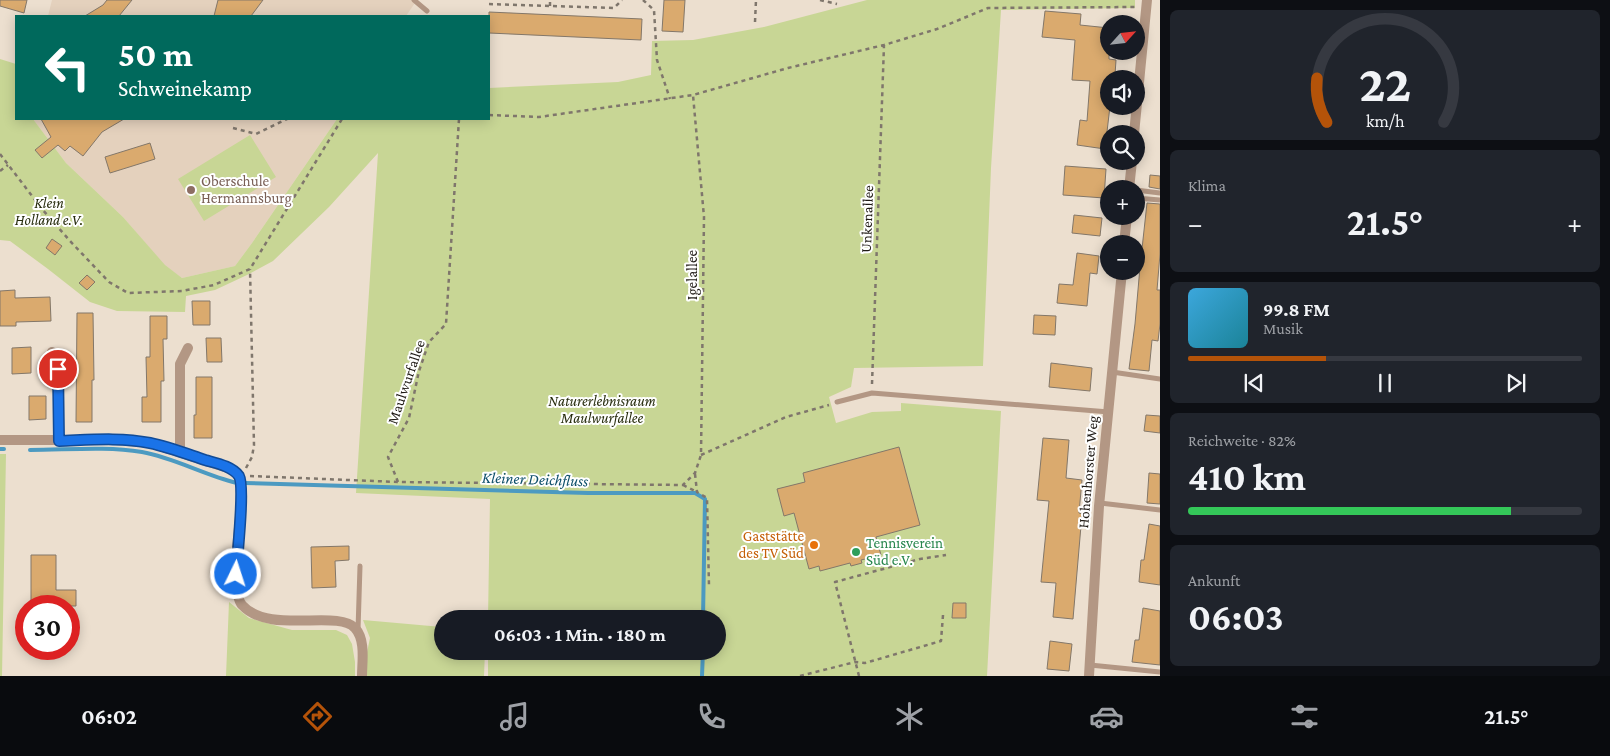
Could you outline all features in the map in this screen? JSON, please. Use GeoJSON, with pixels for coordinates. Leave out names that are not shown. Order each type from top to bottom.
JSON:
{"type":"FeatureCollection","features":[{"type":"Feature","properties":{"kind":"street"},"geometry":{"type":"LineString","coordinates":[[1135,125],[1146,4]]}},
{"type":"Feature","properties":{"kind":"street","name":"Hohenhorster Weg"},"geometry":{"type":"LineString","coordinates":[[1089,676],[1100,503],[1121,280]]}},
{"type":"Feature","properties":{"kind":"street"},"geometry":{"type":"LineString","coordinates":[[180,452],[180,364],[188,348]]}},
{"type":"Feature","properties":{"kind":"street"},"geometry":{"type":"LineString","coordinates":[[52,352],[58,369],[59,441]]}},
{"type":"Feature","properties":{"kind":"street"},"geometry":{"type":"LineString","coordinates":[[0,440],[135,441],[150,443],[231,469],[238,475],[241,487],[236,586],[238,598],[242,605],[249,611],[270,619],[336,621],[354,627],[361,642],[362,676]]}},
{"type":"Feature","properties":{"kind":"lane"},"geometry":{"type":"LineString","coordinates":[[414,0],[428,11]]}},
{"type":"Feature","properties":{"kind":"lane"},"geometry":{"type":"LineString","coordinates":[[1145,191],[1160,193]]}},
{"type":"Feature","properties":{"kind":"lane"},"geometry":{"type":"LineString","coordinates":[[1145,199],[1160,200]]}},
{"type":"Feature","properties":{"kind":"lane"},"geometry":{"type":"LineString","coordinates":[[1112,372],[1160,379]]}},
{"type":"Feature","properties":{"kind":"lane"},"geometry":{"type":"LineString","coordinates":[[837,402],[872,393],[1109,412]]}},
{"type":"Feature","properties":{"kind":"lane"},"geometry":{"type":"LineString","coordinates":[[1100,503],[1160,510]]}},
{"type":"Feature","properties":{"kind":"lane"},"geometry":{"type":"LineString","coordinates":[[358,633],[360,566]]}},
{"type":"Feature","properties":{"kind":"lane"},"geometry":{"type":"LineString","coordinates":[[1090,665],[1160,672]]}},
{"type":"Feature","properties":{"kind":"path"},"geometry":{"type":"LineString","coordinates":[[550,0],[550,6]]}},
{"type":"Feature","properties":{"kind":"path"},"geometry":{"type":"LineString","coordinates":[[489,4],[614,8],[622,0]]}},
{"type":"Feature","properties":{"kind":"path"},"geometry":{"type":"LineString","coordinates":[[643,0],[654,10],[656,60],[670,99]]}},
{"type":"Feature","properties":{"kind":"path"},"geometry":{"type":"LineString","coordinates":[[754,22],[756,0]]}},
{"type":"Feature","properties":{"kind":"path"},"geometry":{"type":"LineString","coordinates":[[820,0],[837,4]]}},
{"type":"Feature","properties":{"kind":"path"},"geometry":{"type":"LineString","coordinates":[[490,115],[539,118],[693,96],[780,70],[884,45],[937,29],[988,8],[1146,4]]}},
{"type":"Feature","properties":{"kind":"path","name":"Unkenallee"},"geometry":{"type":"LineString","coordinates":[[872,393],[884,45]]}},
{"type":"Feature","properties":{"kind":"path","name":"Igelallee"},"geometry":{"type":"LineString","coordinates":[[693,96],[704,217],[700,455]]}},
{"type":"Feature","properties":{"kind":"path"},"geometry":{"type":"LineString","coordinates":[[233,128],[256,134],[284,120]]}},
{"type":"Feature","properties":{"kind":"path"},"geometry":{"type":"LineString","coordinates":[[238,475],[245,470],[252,457],[254,445],[250,269],[341,120]]}},
{"type":"Feature","properties":{"kind":"path","name":"Maulwurfallee"},"geometry":{"type":"LineString","coordinates":[[398,482],[388,456],[409,418],[419,371],[429,342],[446,324],[459,120]]}},
{"type":"Feature","properties":{"kind":"path"},"geometry":{"type":"LineString","coordinates":[[0,154],[70,241],[109,282],[128,292],[182,290],[214,285],[250,269]]}},
{"type":"Feature","properties":{"kind":"path"},"geometry":{"type":"LineString","coordinates":[[0,170],[8,164]]}},
{"type":"Feature","properties":{"kind":"path"},"geometry":{"type":"LineString","coordinates":[[696,492],[695,473],[700,455],[786,417],[837,402]]}},
{"type":"Feature","properties":{"kind":"path"},"geometry":{"type":"LineString","coordinates":[[682,485],[695,473]]}},
{"type":"Feature","properties":{"kind":"path"},"geometry":{"type":"LineString","coordinates":[[238,475],[398,482],[682,485],[707,498],[709,586]]}},
{"type":"Feature","properties":{"kind":"path"},"geometry":{"type":"LineString","coordinates":[[859,676],[835,582],[920,559],[946,556]]}},
{"type":"Feature","properties":{"kind":"path"},"geometry":{"type":"LineString","coordinates":[[800,676],[855,662],[865,663],[941,641],[943,614]]}},
{"type":"Feature","properties":{"kind":"shaded area"},"geometry":{"type":"Polygon","coordinates":[[[52,0],[417,0],[407,15],[48,15],[52,0]]]}},
{"type":"Feature","properties":{"kind":"shaded area","name":"Oberschule Hermannsburg"},"geometry":{"type":"Polygon","coordinates":[[[34,120],[336,120],[235,266],[182,278],[165,266],[123,217],[66,163],[34,120]]]}},
{"type":"Feature","properties":{"kind":"green space"},"geometry":{"type":"Polygon","coordinates":[[[867,0],[1135,0],[1135,8],[1001,10],[991,168],[983,366],[854,368],[851,387],[829,397],[836,423],[872,412],[901,411],[901,403],[1001,411],[987,676],[488,676],[488,660],[726,660],[726,610],[488,610],[490,499],[356,493],[378,153],[329,207],[273,261],[215,290],[186,296],[185,312],[117,311],[90,302],[10,241],[0,240],[0,59],[15,64],[15,120],[34,120],[66,163],[123,217],[165,265],[182,278],[235,266],[336,120],[490,120],[490,88],[618,82],[651,75],[652,41],[693,40],[764,27],[867,0]]]}},
{"type":"Feature","properties":{"kind":"green space"},"geometry":{"type":"Polygon","coordinates":[[[250,135],[276,177],[204,221],[178,179],[250,135]]]}},
{"type":"Feature","properties":{"kind":"green space"},"geometry":{"type":"Polygon","coordinates":[[[0,454],[6,454],[2,676],[0,676],[0,454]]]}},
{"type":"Feature","properties":{"kind":"green space"},"geometry":{"type":"Polygon","coordinates":[[[229,602],[249,618],[292,630],[336,630],[347,635],[352,644],[355,676],[226,676],[229,602]]]}},
{"type":"Feature","properties":{"kind":"green space"},"geometry":{"type":"Polygon","coordinates":[[[363,620],[434,626],[434,660],[485,660],[484,676],[366,676],[366,657],[370,638],[363,620]]]}},
{"type":"Feature","properties":{"kind":"building"},"geometry":{"type":"Polygon","coordinates":[[[0,0],[27,0],[24,13],[0,6],[0,0]]]}},
{"type":"Feature","properties":{"kind":"building"},"geometry":{"type":"Polygon","coordinates":[[[107,0],[132,0],[120,15],[87,15],[103,5],[107,0]]]}},
{"type":"Feature","properties":{"kind":"building"},"geometry":{"type":"Polygon","coordinates":[[[218,0],[263,0],[252,15],[214,15],[218,0]]]}},
{"type":"Feature","properties":{"kind":"building"},"geometry":{"type":"Polygon","coordinates":[[[664,0],[685,0],[683,32],[662,31],[664,0]]]}},
{"type":"Feature","properties":{"kind":"building"},"geometry":{"type":"Polygon","coordinates":[[[1045,11],[1081,14],[1080,25],[1100,27],[1100,60],[1116,60],[1115,70],[1100,70],[1100,115],[1109,115],[1108,125],[1100,125],[1100,148],[1077,145],[1080,120],[1087,121],[1090,81],[1072,80],[1075,40],[1042,37],[1045,11]]]}},
{"type":"Feature","properties":{"kind":"building"},"geometry":{"type":"Polygon","coordinates":[[[489,12],[642,19],[641,40],[490,33],[489,12]]]}},
{"type":"Feature","properties":{"kind":"building"},"geometry":{"type":"Polygon","coordinates":[[[42,120],[122,120],[102,132],[83,156],[70,146],[65,151],[58,145],[42,158],[35,150],[51,137],[42,120]]]}},
{"type":"Feature","properties":{"kind":"building"},"geometry":{"type":"Polygon","coordinates":[[[150,143],[155,159],[110,173],[105,157],[150,143]]]}},
{"type":"Feature","properties":{"kind":"building"},"geometry":{"type":"Polygon","coordinates":[[[1065,166],[1106,170],[1105,180],[1100,180],[1100,198],[1063,195],[1065,166]]]}},
{"type":"Feature","properties":{"kind":"building"},"geometry":{"type":"Polygon","coordinates":[[[1150,175],[1160,176],[1160,189],[1149,187],[1150,175]]]}},
{"type":"Feature","properties":{"kind":"building"},"geometry":{"type":"Polygon","coordinates":[[[1147,203],[1160,204],[1160,254],[1157,290],[1160,290],[1160,324],[1158,341],[1152,340],[1149,371],[1129,369],[1139,280],[1145,280],[1145,221],[1147,203]]]}},
{"type":"Feature","properties":{"kind":"building"},"geometry":{"type":"Polygon","coordinates":[[[1074,215],[1100,218],[1100,236],[1072,233],[1074,215]]]}},
{"type":"Feature","properties":{"kind":"building"},"geometry":{"type":"Polygon","coordinates":[[[52,239],[62,246],[55,255],[46,248],[52,239]]]}},
{"type":"Feature","properties":{"kind":"building"},"geometry":{"type":"Polygon","coordinates":[[[1077,253],[1099,256],[1097,274],[1090,273],[1087,306],[1057,303],[1059,284],[1073,285],[1077,253]]]}},
{"type":"Feature","properties":{"kind":"building"},"geometry":{"type":"Polygon","coordinates":[[[87,275],[95,282],[87,290],[79,283],[87,275]]]}},
{"type":"Feature","properties":{"kind":"building"},"geometry":{"type":"Polygon","coordinates":[[[15,290],[15,298],[50,297],[51,321],[16,322],[16,326],[0,326],[0,291],[15,290]]]}},
{"type":"Feature","properties":{"kind":"building"},"geometry":{"type":"Polygon","coordinates":[[[192,301],[210,301],[210,325],[193,325],[192,301]]]}},
{"type":"Feature","properties":{"kind":"building"},"geometry":{"type":"Polygon","coordinates":[[[77,313],[93,313],[94,380],[92,380],[92,422],[76,422],[77,313]]]}},
{"type":"Feature","properties":{"kind":"building"},"geometry":{"type":"Polygon","coordinates":[[[1034,315],[1056,316],[1055,335],[1033,334],[1034,315]]]}},
{"type":"Feature","properties":{"kind":"building"},"geometry":{"type":"Polygon","coordinates":[[[150,316],[167,316],[167,339],[163,339],[164,381],[161,381],[161,422],[142,422],[142,397],[147,397],[146,357],[150,357],[150,316]]]}},
{"type":"Feature","properties":{"kind":"building"},"geometry":{"type":"Polygon","coordinates":[[[206,338],[221,338],[222,362],[207,362],[206,338]]]}},
{"type":"Feature","properties":{"kind":"building"},"geometry":{"type":"Polygon","coordinates":[[[31,347],[31,373],[12,374],[12,348],[31,347]]]}},
{"type":"Feature","properties":{"kind":"building"},"geometry":{"type":"Polygon","coordinates":[[[1051,363],[1092,368],[1090,391],[1049,387],[1051,363]]]}},
{"type":"Feature","properties":{"kind":"building"},"geometry":{"type":"Polygon","coordinates":[[[196,377],[212,377],[212,438],[194,438],[196,377]]]}},
{"type":"Feature","properties":{"kind":"building"},"geometry":{"type":"Polygon","coordinates":[[[29,396],[46,396],[46,419],[29,420],[29,396]]]}},
{"type":"Feature","properties":{"kind":"building"},"geometry":{"type":"Polygon","coordinates":[[[1146,415],[1160,416],[1160,433],[1144,431],[1146,415]]]}},
{"type":"Feature","properties":{"kind":"building"},"geometry":{"type":"Polygon","coordinates":[[[1043,438],[1069,440],[1066,478],[1082,480],[1079,513],[1082,514],[1073,619],[1053,617],[1056,583],[1041,582],[1049,501],[1037,500],[1043,438]]]}},
{"type":"Feature","properties":{"kind":"building"},"geometry":{"type":"Polygon","coordinates":[[[899,447],[920,525],[876,537],[881,555],[861,560],[862,563],[851,566],[850,563],[820,571],[819,566],[809,569],[794,513],[784,516],[777,489],[805,482],[803,473],[899,447]]]}},
{"type":"Feature","properties":{"kind":"building"},"geometry":{"type":"Polygon","coordinates":[[[1149,473],[1160,474],[1160,504],[1147,503],[1149,473]]]}},
{"type":"Feature","properties":{"kind":"building"},"geometry":{"type":"Polygon","coordinates":[[[1149,524],[1160,526],[1160,585],[1139,582],[1141,560],[1144,560],[1149,524]]]}},
{"type":"Feature","properties":{"kind":"building"},"geometry":{"type":"Polygon","coordinates":[[[349,546],[349,560],[335,561],[336,587],[312,588],[311,547],[349,546]]]}},
{"type":"Feature","properties":{"kind":"building"},"geometry":{"type":"Polygon","coordinates":[[[31,555],[56,555],[56,590],[76,590],[76,595],[31,595],[31,555]]]}},
{"type":"Feature","properties":{"kind":"building"},"geometry":{"type":"Polygon","coordinates":[[[953,603],[966,603],[966,618],[952,618],[953,603]]]}},
{"type":"Feature","properties":{"kind":"building"},"geometry":{"type":"Polygon","coordinates":[[[1143,608],[1160,611],[1160,665],[1132,662],[1135,640],[1139,640],[1143,608]]]}},
{"type":"Feature","properties":{"kind":"building"},"geometry":{"type":"Polygon","coordinates":[[[1050,641],[1072,644],[1069,671],[1047,669],[1050,641]]]}},
{"type":"Feature","properties":{"kind":"waterway","name":"Kleiner Deichfluss"},"geometry":{"type":"LineString","coordinates":[[30,450],[100,449],[142,452],[166,458],[237,483]]}},
{"type":"Feature","properties":{"kind":"waterway","name":"Kleiner Deichfluss"},"geometry":{"type":"LineString","coordinates":[[244,483],[588,493],[695,493],[705,499],[703,610]]}},
{"type":"Feature","properties":{"kind":"waterway","name":"Kleiner Deichfluss"},"geometry":{"type":"LineString","coordinates":[[702,676],[703,660]]}},
{"type":"Feature","properties":{"kind":"place","name":"Oberschule Hermannsburg"},"geometry":{"type":"Point","coordinates":[191,190]}},
{"type":"Feature","properties":{"kind":"place","name":"Gaststätte des TV Süd"},"geometry":{"type":"Point","coordinates":[814,545]}},
{"type":"Feature","properties":{"kind":"place","name":"Tennisverein Süd e.V."},"geometry":{"type":"Point","coordinates":[856,552]}},
{"type":"Feature","properties":{"kind":"route"},"geometry":{"type":"LineString","coordinates":[[58,369],[59,441],[116,440],[150,443],[216,463],[231,469],[238,475],[241,487],[241,516],[236,574]]}},
{"type":"Feature","properties":{"kind":"park label","name":"Klein Holland e.V."},"geometry":{"type":"Point","coordinates":[49,212]}},
{"type":"Feature","properties":{"kind":"park label","name":"Naturerlebnisraum Maulwurfallee"},"geometry":{"type":"Point","coordinates":[602,410]}}]}
